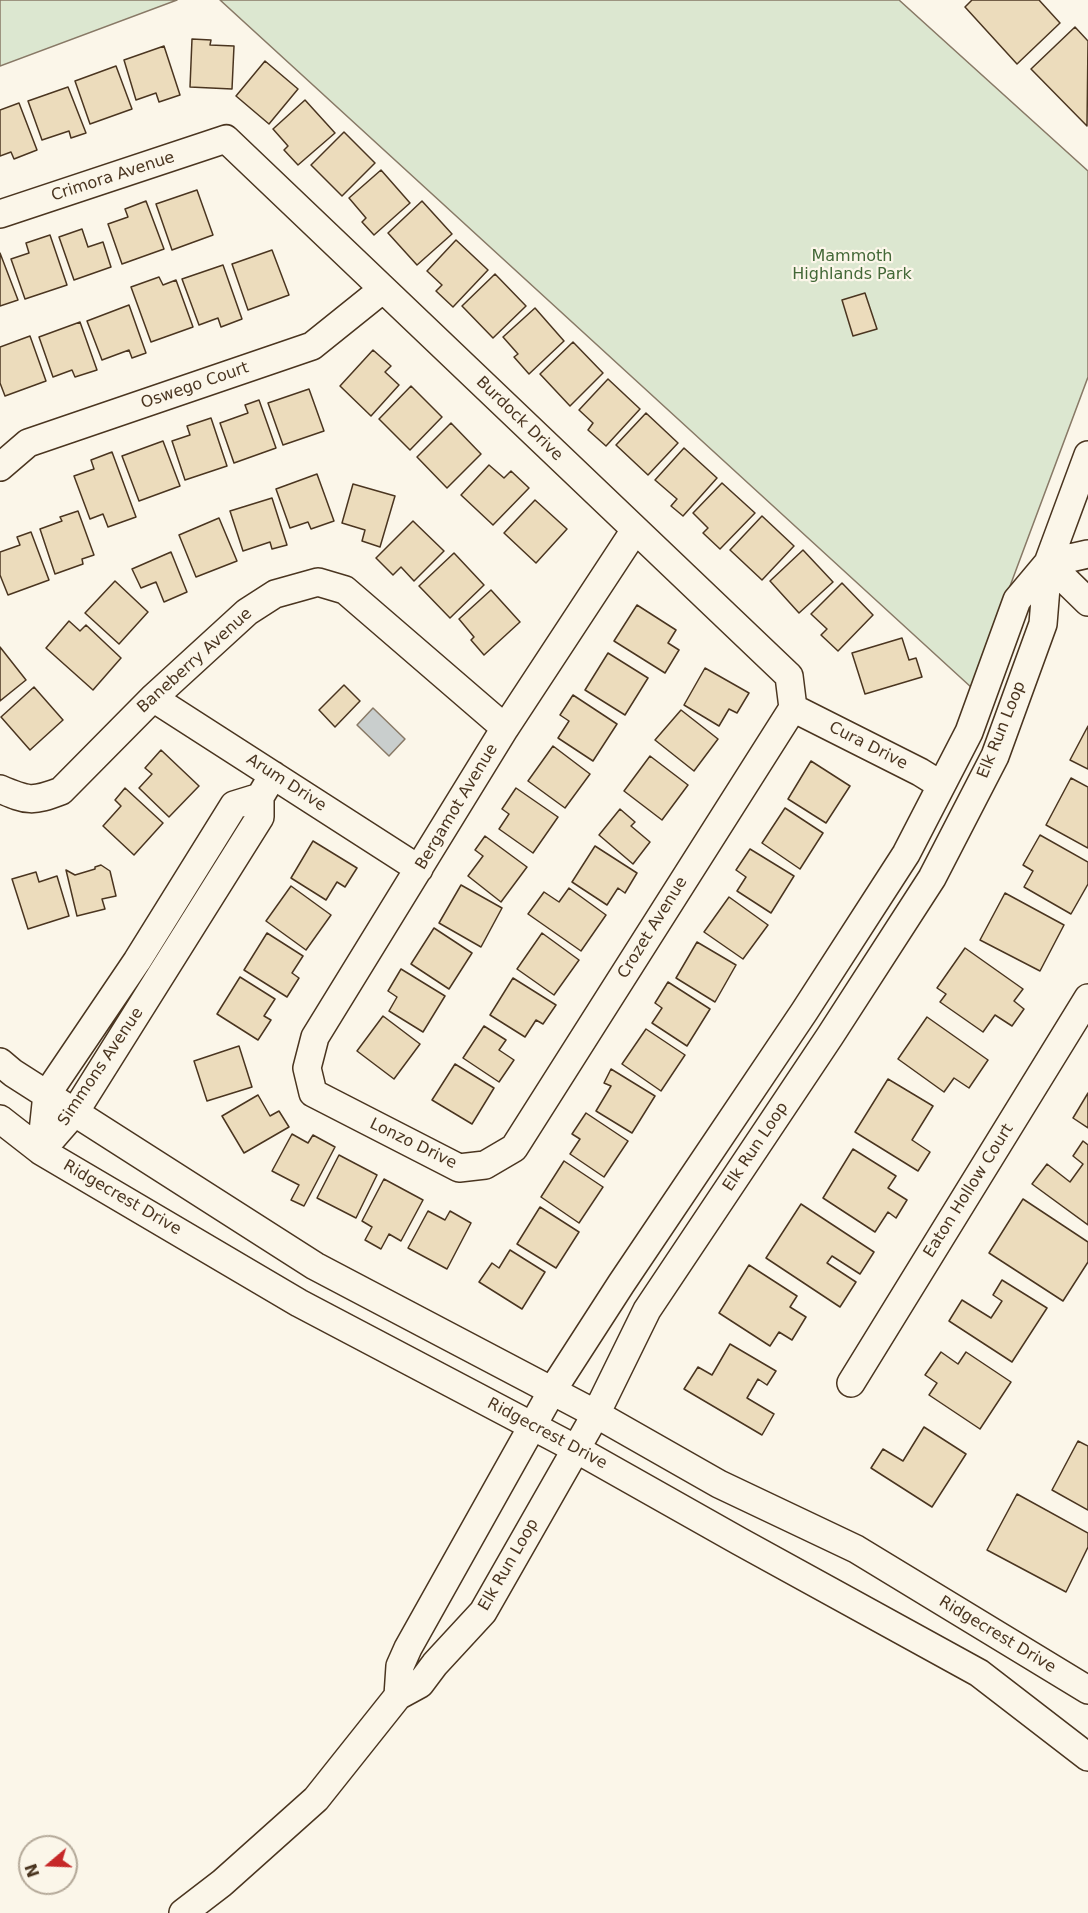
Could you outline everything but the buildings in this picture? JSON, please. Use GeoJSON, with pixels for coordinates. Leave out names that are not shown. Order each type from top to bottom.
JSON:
{"type":"FeatureCollection","features":[{"type":"Feature","properties":{"kind":"street","name":"Crimora Avenue"},"geometry":{"type":"LineString","coordinates":[[0,214],[226,139]]}},
{"type":"Feature","properties":{"kind":"street","name":"Burdock Drive"},"geometry":{"type":"LineString","coordinates":[[226,139],[789,676],[793,708]]}},
{"type":"Feature","properties":{"kind":"street","name":"Oswego Court"},"geometry":{"type":"LineString","coordinates":[[0,467],[28,443],[312,346],[383,289]]}},
{"type":"Feature","properties":{"kind":"street","name":"Elk Run Loop"},"geometry":{"type":"LineString","coordinates":[[183,1913],[222,1883],[316,1799],[398,1696],[420,1684],[435,1664],[483,1612],[596,1414],[647,1310],[830,1036],[932,878],[995,756],[1043,624],[1048,563],[1088,455]]}},
{"type":"Feature","properties":{"kind":"street","name":"Bergamot Avenue"},"geometry":{"type":"LineString","coordinates":[[313,1093],[307,1068],[315,1037],[505,728],[635,530]]}},
{"type":"Feature","properties":{"kind":"street"},"geometry":{"type":"LineString","coordinates":[[1048,563],[1088,554]]}},
{"type":"Feature","properties":{"kind":"street","name":"Elk Run Loop"},"geometry":{"type":"LineString","coordinates":[[398,1696],[400,1666],[408,1648],[552,1391],[900,864],[969,732],[1017,600],[1048,563]]}},
{"type":"Feature","properties":{"kind":"street"},"geometry":{"type":"LineString","coordinates":[[1048,563],[1088,602]]}},
{"type":"Feature","properties":{"kind":"street","name":"Baneberry Avenue"},"geometry":{"type":"LineString","coordinates":[[0,789],[25,800],[41,799],[61,791],[153,698],[247,612],[275,594],[318,582],[345,590],[505,728]]}},
{"type":"Feature","properties":{"kind":"street","name":"Arum Drive"},"geometry":{"type":"LineString","coordinates":[[153,698],[267,786],[419,869]]}},
{"type":"Feature","properties":{"kind":"street","name":"Cura Drive"},"geometry":{"type":"LineString","coordinates":[[793,708],[920,772],[941,785]]}},
{"type":"Feature","properties":{"kind":"street","name":"Crozet Avenue"},"geometry":{"type":"LineString","coordinates":[[514,1148],[793,708]]}},
{"type":"Feature","properties":{"kind":"street","name":"Simmons Avenue"},"geometry":{"type":"LineString","coordinates":[[41,1151],[46,1094],[137,961],[234,805],[267,786]]}},
{"type":"Feature","properties":{"kind":"street","name":"Simmons Avenue"},"geometry":{"type":"LineString","coordinates":[[41,1151],[75,1112],[260,817],[267,786]]}},
{"type":"Feature","properties":{"kind":"street","name":"Eaton Hollow Court"},"geometry":{"type":"LineString","coordinates":[[851,1383],[1088,998]]}},
{"type":"Feature","properties":{"kind":"street","name":"Ridgecrest Drive"},"geometry":{"type":"LineString","coordinates":[[0,1062],[13,1073],[315,1266],[596,1414],[719,1484],[856,1549],[1088,1690]]}},
{"type":"Feature","properties":{"kind":"street","name":"Lonzo Drive"},"geometry":{"type":"LineString","coordinates":[[313,1093],[459,1168],[485,1165],[514,1148]]}},
{"type":"Feature","properties":{"kind":"street","name":"Ridgecrest Drive"},"geometry":{"type":"LineString","coordinates":[[0,1119],[41,1151],[299,1303],[576,1449],[979,1673],[1088,1757]]}},
{"type":"Feature","properties":{"kind":"green space"},"geometry":{"type":"Polygon","coordinates":[[[0,0],[177,0],[0,66],[0,0]]]}},
{"type":"Feature","properties":{"kind":"green space","name":"Mammoth Highlands Park"},"geometry":{"type":"Polygon","coordinates":[[[220,0],[899,0],[1088,171],[1088,377],[972,688],[220,0]]]}},
{"type":"Feature","properties":{"kind":"shaded area"},"geometry":{"type":"Polygon","coordinates":[[[373,708],[405,739],[389,756],[357,725],[373,708]]]}}]}
